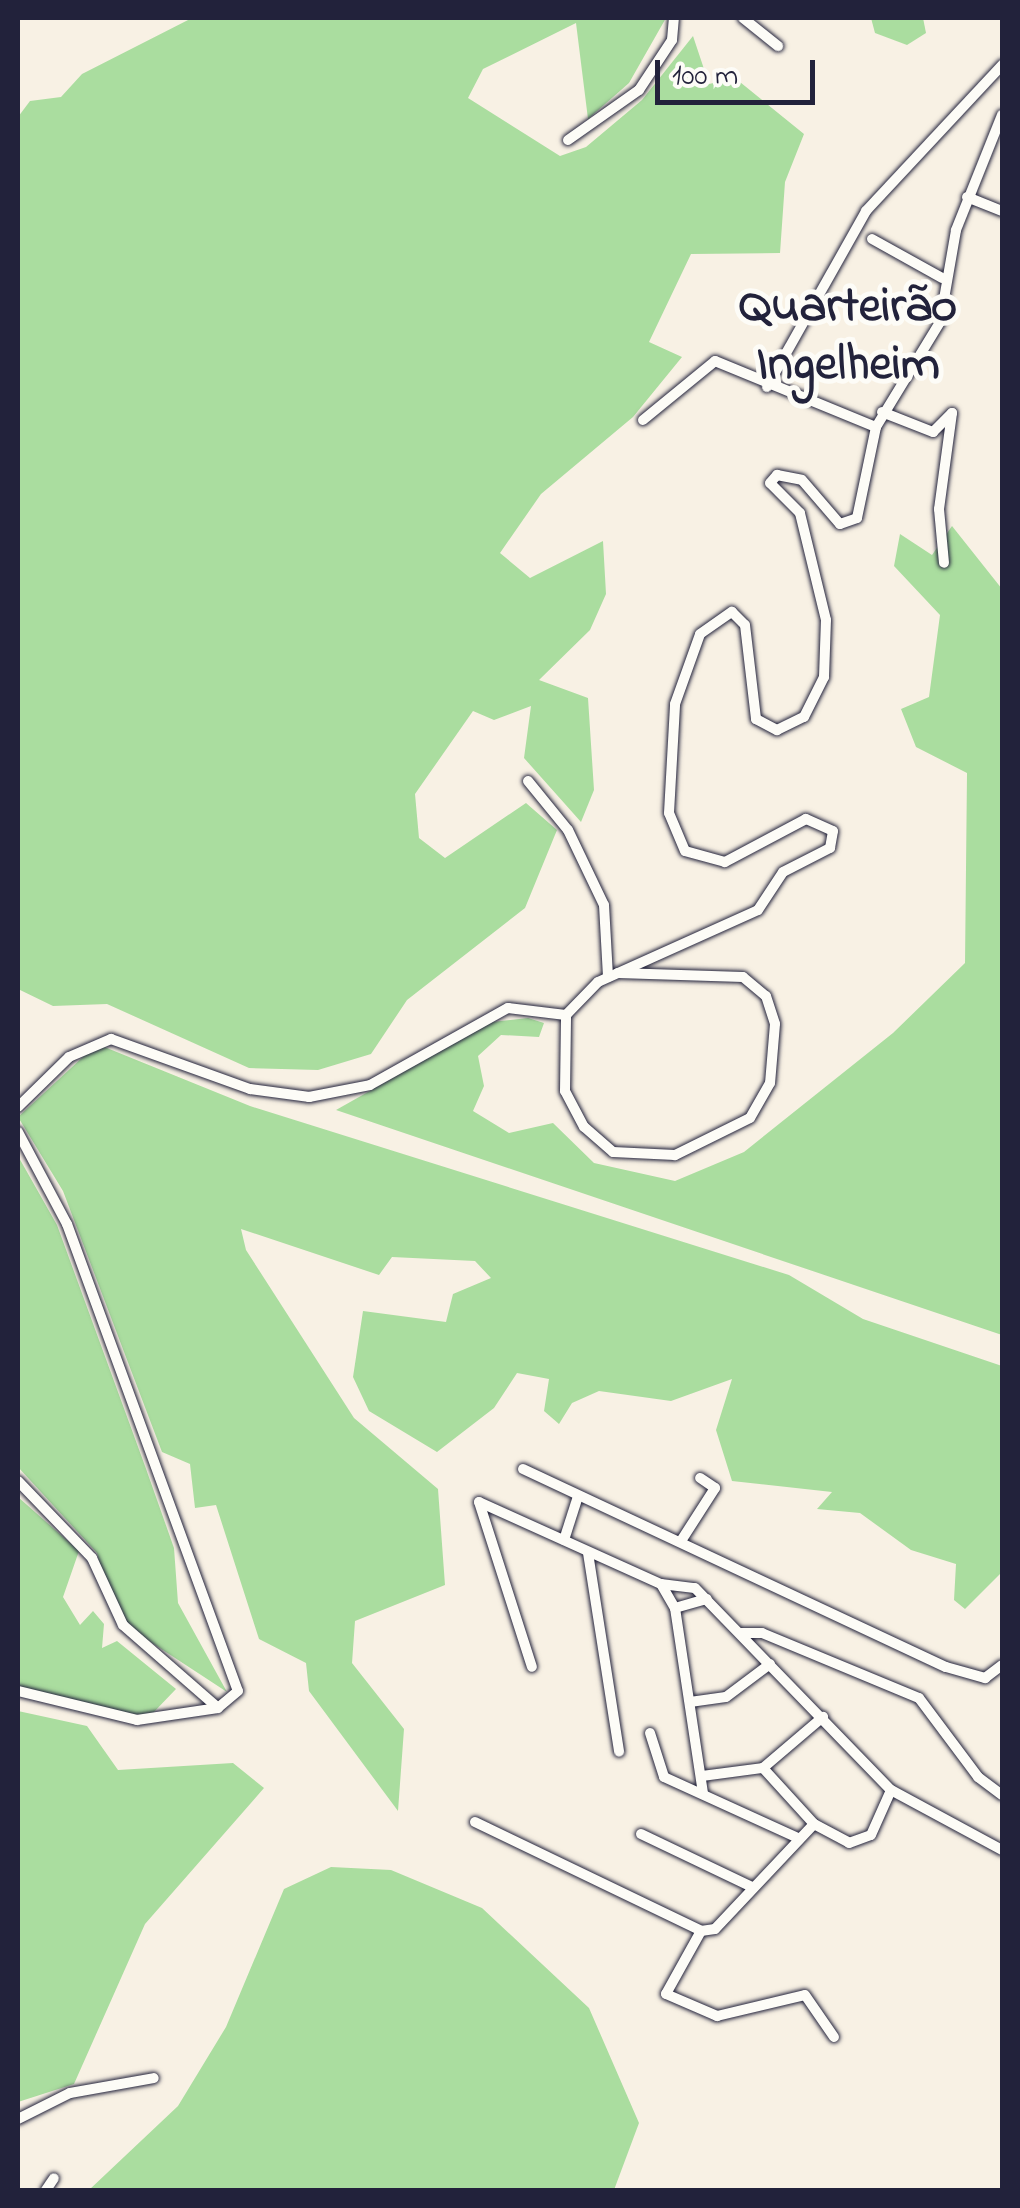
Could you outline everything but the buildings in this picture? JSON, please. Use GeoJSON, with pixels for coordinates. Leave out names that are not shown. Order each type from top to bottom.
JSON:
{"type":"FeatureCollection","features":[{"type":"Feature","properties":{"kind":"street"},"geometry":{"type":"LineString","coordinates":[[568,140],[639,90],[672,40],[674,18]]}},
{"type":"Feature","properties":{"kind":"street"},"geometry":{"type":"LineString","coordinates":[[743,18],[778,46]]}},
{"type":"Feature","properties":{"kind":"street"},"geometry":{"type":"LineString","coordinates":[[768,386],[866,210],[1002,66]]}},
{"type":"Feature","properties":{"kind":"street"},"geometry":{"type":"LineString","coordinates":[[18,1107],[69,1057],[110,1039],[250,1089],[310,1097],[370,1084],[497,1012],[566,1015],[613,975],[744,919],[772,896],[782,872],[830,848],[827,824],[806,819],[725,862],[694,858],[670,813],[667,739],[700,634],[722,612],[745,625],[756,718],[777,730],[804,717],[824,677],[826,620],[800,513],[770,482],[778,475],[809,484],[840,524],[854,522],[882,412],[936,332],[942,278],[967,197],[1002,115]]}},
{"type":"Feature","properties":{"kind":"street"},"geometry":{"type":"LineString","coordinates":[[967,197],[1002,211]]}},
{"type":"Feature","properties":{"kind":"street"},"geometry":{"type":"LineString","coordinates":[[872,239],[942,278]]}},
{"type":"Feature","properties":{"kind":"street"},"geometry":{"type":"LineString","coordinates":[[643,420],[708,361],[876,428]]}},
{"type":"Feature","properties":{"kind":"street"},"geometry":{"type":"LineString","coordinates":[[882,412],[934,432],[952,413],[940,509],[944,564]]}},
{"type":"Feature","properties":{"kind":"street"},"geometry":{"type":"LineString","coordinates":[[528,781],[568,830],[604,905],[613,975]]}},
{"type":"Feature","properties":{"kind":"street"},"geometry":{"type":"LineString","coordinates":[[566,1015],[565,1091],[584,1127],[613,1152],[675,1155],[760,1108],[776,1024],[758,987],[713,972],[613,975]]}},
{"type":"Feature","properties":{"kind":"street"},"geometry":{"type":"LineString","coordinates":[[18,1132],[68,1224],[183,1523],[201,1603],[236,1679],[234,1701],[218,1708],[105,1717],[18,1691]]}},
{"type":"Feature","properties":{"kind":"street"},"geometry":{"type":"LineString","coordinates":[[523,1469],[946,1667],[986,1678],[1002,1666]]}},
{"type":"Feature","properties":{"kind":"street"},"geometry":{"type":"LineString","coordinates":[[680,1541],[714,1488],[700,1478]]}},
{"type":"Feature","properties":{"kind":"street"},"geometry":{"type":"LineString","coordinates":[[18,1481],[92,1558],[122,1625],[218,1708]]}},
{"type":"Feature","properties":{"kind":"street"},"geometry":{"type":"LineString","coordinates":[[564,1540],[578,1496]]}},
{"type":"Feature","properties":{"kind":"street"},"geometry":{"type":"LineString","coordinates":[[532,1667],[478,1502],[661,1584],[683,1583],[708,1599],[892,1790],[1002,1850]]}},
{"type":"Feature","properties":{"kind":"street"},"geometry":{"type":"LineString","coordinates":[[588,1553],[619,1752]]}},
{"type":"Feature","properties":{"kind":"street"},"geometry":{"type":"LineString","coordinates":[[661,1584],[675,1608],[703,1794]]}},
{"type":"Feature","properties":{"kind":"street"},"geometry":{"type":"LineString","coordinates":[[675,1608],[708,1599]]}},
{"type":"Feature","properties":{"kind":"street"},"geometry":{"type":"LineString","coordinates":[[740,1633],[771,1636],[919,1698],[978,1777],[1002,1795]]}},
{"type":"Feature","properties":{"kind":"street"},"geometry":{"type":"LineString","coordinates":[[690,1702],[726,1697],[770,1664]]}},
{"type":"Feature","properties":{"kind":"street"},"geometry":{"type":"LineString","coordinates":[[702,1776],[763,1768],[823,1717]]}},
{"type":"Feature","properties":{"kind":"street"},"geometry":{"type":"LineString","coordinates":[[650,1733],[658,1772],[800,1839]]}},
{"type":"Feature","properties":{"kind":"street"},"geometry":{"type":"LineString","coordinates":[[763,1768],[814,1824],[862,1842],[892,1790]]}},
{"type":"Feature","properties":{"kind":"street"},"geometry":{"type":"LineString","coordinates":[[475,1822],[701,1931],[715,1930],[814,1824]]}},
{"type":"Feature","properties":{"kind":"street"},"geometry":{"type":"LineString","coordinates":[[640,1834],[752,1887]]}},
{"type":"Feature","properties":{"kind":"street"},"geometry":{"type":"LineString","coordinates":[[701,1931],[666,1994],[716,2016],[806,1995],[834,2037]]}},
{"type":"Feature","properties":{"kind":"street"},"geometry":{"type":"LineString","coordinates":[[18,2119],[70,2093],[154,2078]]}},
{"type":"Feature","properties":{"kind":"street"},"geometry":{"type":"LineString","coordinates":[[46,2190],[54,2178]]}},
{"type":"Feature","properties":{"kind":"green space"},"geometry":{"type":"Polygon","coordinates":[[[192,18],[666,18],[629,83],[588,119],[576,23],[483,69],[468,98],[560,156],[586,147],[642,100],[693,36],[709,84],[735,78],[804,134],[785,182],[780,253],[691,254],[649,342],[682,357],[633,417],[541,494],[500,553],[530,578],[603,541],[606,594],[590,630],[539,680],[588,698],[594,790],[581,822],[524,758],[531,706],[494,720],[473,711],[415,794],[419,838],[445,858],[526,803],[557,830],[525,908],[407,1000],[371,1054],[318,1070],[249,1068],[107,1004],[53,1006],[18,989],[18,117],[30,101],[61,97],[82,74],[192,18]]]}},
{"type":"Feature","properties":{"kind":"green space"},"geometry":{"type":"Polygon","coordinates":[[[871,18],[923,18],[926,33],[907,45],[875,33],[871,18]]]}},
{"type":"Feature","properties":{"kind":"green space"},"geometry":{"type":"Polygon","coordinates":[[[952,526],[1002,589],[1002,1335],[336,1110],[492,1022],[528,1018],[544,1023],[539,1037],[501,1035],[478,1056],[484,1086],[473,1111],[509,1133],[553,1123],[594,1163],[675,1181],[744,1152],[893,1033],[965,963],[967,773],[916,747],[901,709],[929,697],[940,615],[894,566],[900,534],[932,555],[952,526]]]}},
{"type":"Feature","properties":{"kind":"green space"},"geometry":{"type":"Polygon","coordinates":[[[97,1044],[250,1106],[789,1275],[863,1319],[1002,1366],[1002,1572],[965,1609],[954,1600],[956,1564],[911,1550],[860,1513],[817,1509],[832,1492],[732,1481],[716,1430],[732,1379],[671,1401],[599,1391],[572,1403],[559,1424],[544,1411],[549,1379],[517,1373],[494,1408],[437,1452],[369,1411],[353,1377],[363,1311],[446,1322],[453,1294],[491,1278],[475,1261],[392,1257],[379,1275],[241,1229],[246,1250],[354,1418],[438,1489],[445,1585],[355,1621],[352,1663],[404,1729],[398,1811],[309,1691],[306,1663],[259,1639],[216,1505],[195,1508],[190,1464],[162,1452],[63,1191],[18,1117],[97,1044]]]}},
{"type":"Feature","properties":{"kind":"green space"},"geometry":{"type":"Polygon","coordinates":[[[18,1156],[57,1225],[145,1466],[174,1548],[178,1603],[227,1692],[114,1618],[97,1553],[18,1467],[18,1156]]]}},
{"type":"Feature","properties":{"kind":"green space"},"geometry":{"type":"Polygon","coordinates":[[[18,1497],[79,1551],[63,1597],[80,1625],[93,1611],[104,1624],[102,1648],[117,1641],[176,1689],[152,1714],[109,1716],[18,1689],[18,1497]]]}},
{"type":"Feature","properties":{"kind":"green space"},"geometry":{"type":"Polygon","coordinates":[[[18,1711],[87,1726],[118,1770],[233,1763],[264,1788],[145,1924],[74,2084],[18,2102],[18,1711]]]}},
{"type":"Feature","properties":{"kind":"green space"},"geometry":{"type":"Polygon","coordinates":[[[331,1867],[391,1870],[482,1908],[589,2008],[639,2123],[614,2190],[89,2190],[178,2106],[226,2027],[284,1889],[331,1867]]]}},
{"type":"Feature","properties":{"kind":"district","name":"Quarteirão Ingelheim"},"geometry":{"type":"Point","coordinates":[848,336]}}]}
